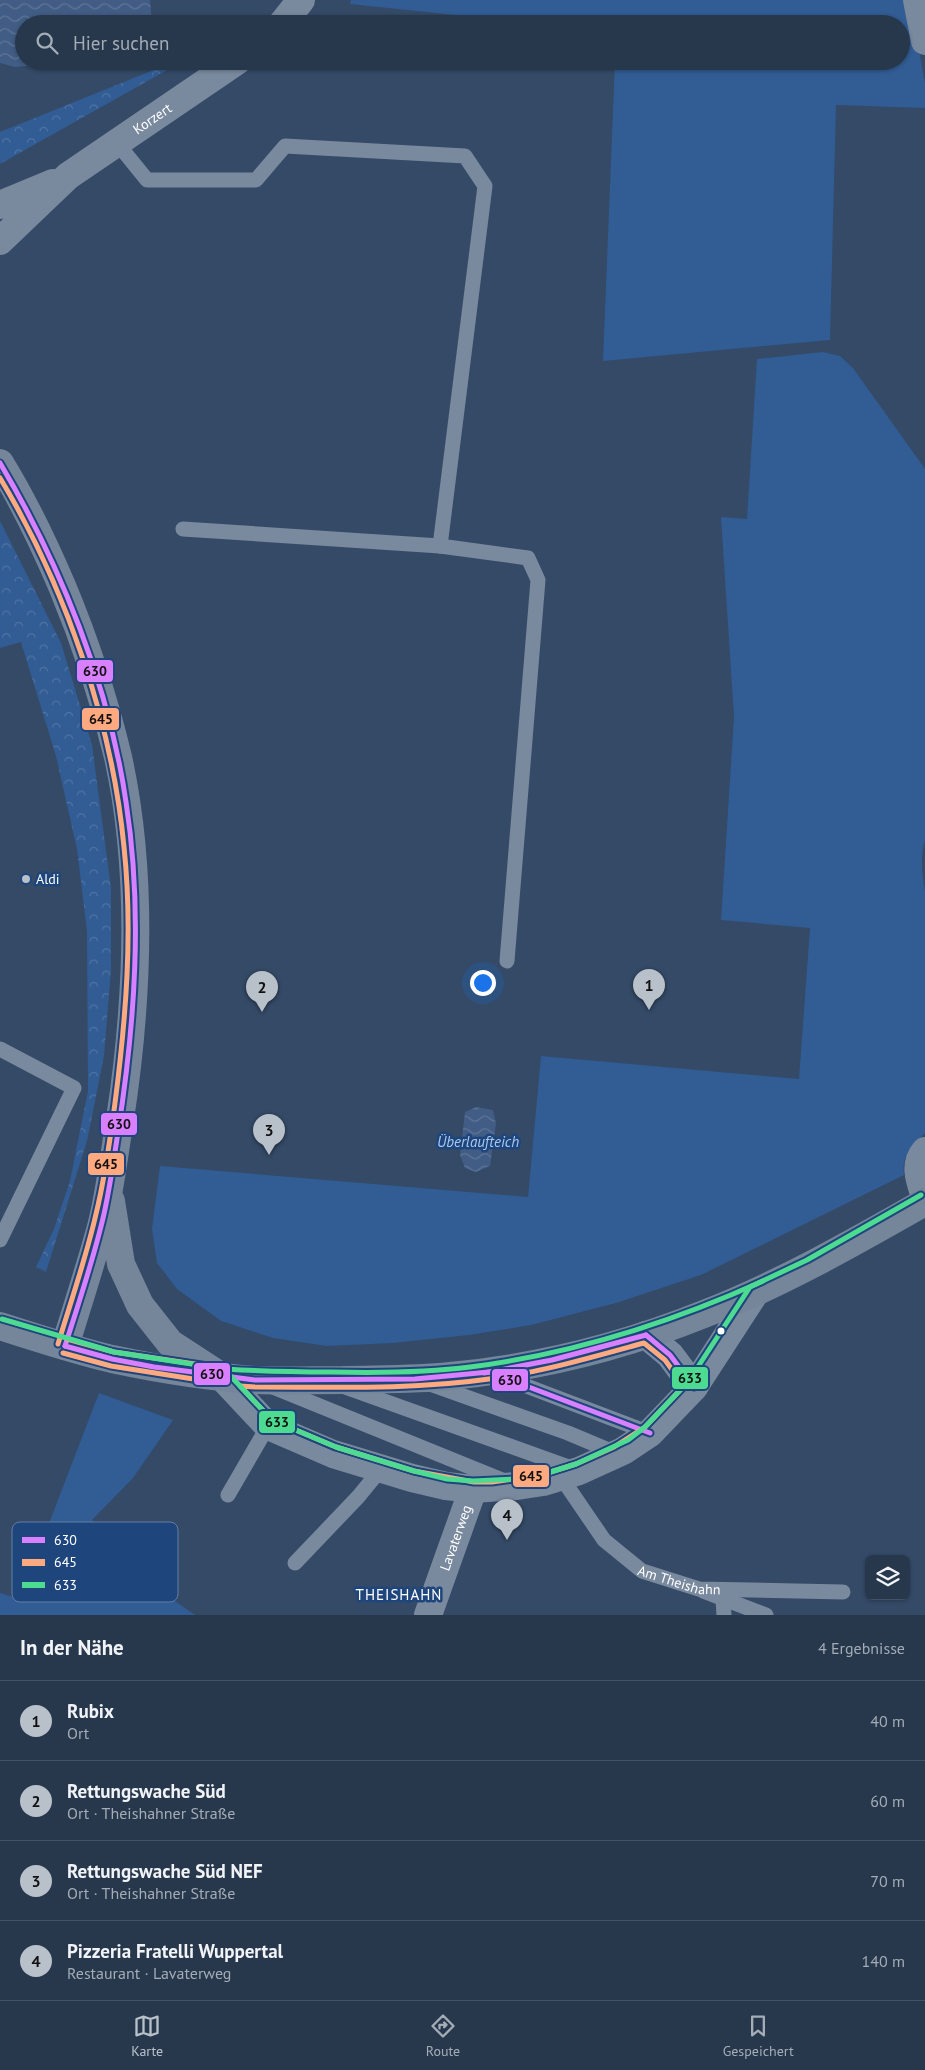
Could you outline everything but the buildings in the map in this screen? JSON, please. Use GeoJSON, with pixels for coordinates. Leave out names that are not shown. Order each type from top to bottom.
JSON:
{"type":"FeatureCollection","features":[{"type":"Feature","properties":{"kind":"street"},"geometry":{"type":"LineString","coordinates":[[289,15],[300,0]]}},
{"type":"Feature","properties":{"kind":"street"},"geometry":{"type":"LineString","coordinates":[[917,0],[925,41]]}},
{"type":"Feature","properties":{"kind":"street","name":"Korzert"},"geometry":{"type":"LineString","coordinates":[[0,241],[68,176],[225,70]]}},
{"type":"Feature","properties":{"kind":"street","name":"Korzert"},"geometry":{"type":"LineString","coordinates":[[0,205],[68,176]]}},
{"type":"Feature","properties":{"kind":"street"},"geometry":{"type":"LineString","coordinates":[[0,463],[29,514],[73,612],[91,662],[118,758],[126,806],[134,894],[134,964],[128,1059],[109,1186],[101,1227],[65,1346]]}},
{"type":"Feature","properties":{"kind":"street"},"geometry":{"type":"LineString","coordinates":[[925,1151],[921,1155],[917,1171],[925,1197]]}},
{"type":"Feature","properties":{"kind":"street"},"geometry":{"type":"LineString","coordinates":[[109,1186],[121,1264],[140,1305],[170,1342],[222,1376],[268,1426],[332,1454],[412,1478],[473,1489],[517,1486],[570,1474],[618,1454],[650,1433],[694,1387],[754,1293]]}},
{"type":"Feature","properties":{"kind":"street"},"geometry":{"type":"LineString","coordinates":[[0,1326],[65,1346],[121,1360],[256,1380],[415,1379],[489,1372],[552,1360],[646,1335],[704,1314],[810,1266],[925,1202]]}},
{"type":"Feature","properties":{"kind":"street"},"geometry":{"type":"LineString","coordinates":[[646,1335],[670,1354],[694,1387]]}},
{"type":"Feature","properties":{"kind":"street","name":"Lavaterweg"},"geometry":{"type":"LineString","coordinates":[[428,1615],[473,1489]]}},
{"type":"Feature","properties":{"kind":"lane"},"geometry":{"type":"LineString","coordinates":[[117,143],[147,180],[256,180],[285,146],[466,156],[485,186],[440,546]]}},
{"type":"Feature","properties":{"kind":"lane"},"geometry":{"type":"LineString","coordinates":[[183,529],[440,546],[528,558],[538,580],[507,961]]}},
{"type":"Feature","properties":{"kind":"lane"},"geometry":{"type":"LineString","coordinates":[[0,1049],[74,1088],[0,1240]]}},
{"type":"Feature","properties":{"kind":"lane"},"geometry":{"type":"LineString","coordinates":[[489,1372],[650,1433]]}},
{"type":"Feature","properties":{"kind":"lane"},"geometry":{"type":"LineString","coordinates":[[415,1379],[568,1433],[618,1454]]}},
{"type":"Feature","properties":{"kind":"lane"},"geometry":{"type":"LineString","coordinates":[[256,1380],[517,1486]]}},
{"type":"Feature","properties":{"kind":"lane"},"geometry":{"type":"LineString","coordinates":[[326,1380],[570,1474]]}},
{"type":"Feature","properties":{"kind":"lane"},"geometry":{"type":"LineString","coordinates":[[228,1495],[268,1426]]}},
{"type":"Feature","properties":{"kind":"lane"},"geometry":{"type":"LineString","coordinates":[[295,1563],[358,1497],[381,1469]]}},
{"type":"Feature","properties":{"kind":"lane","name":"Am Theishahn"},"geometry":{"type":"LineString","coordinates":[[570,1474],[604,1540],[642,1571],[699,1589],[843,1592]]}},
{"type":"Feature","properties":{"kind":"lane"},"geometry":{"type":"LineString","coordinates":[[699,1589],[724,1607],[766,1615]]}},
{"type":"Feature","properties":{"kind":"green space"},"geometry":{"type":"Polygon","coordinates":[[[351,0],[918,0],[910,1],[925,83],[925,108],[836,105],[830,340],[603,361],[615,70],[910,70],[910,15],[454,15],[350,4],[351,0]]]}},
{"type":"Feature","properties":{"kind":"green space"},"geometry":{"type":"Polygon","coordinates":[[[154,70],[167,70],[0,164],[0,132],[154,70]]]}},
{"type":"Feature","properties":{"kind":"green space"},"geometry":{"type":"Polygon","coordinates":[[[823,352],[840,356],[853,368],[925,469],[925,840],[922,866],[925,891],[925,1133],[906,1156],[904,1175],[701,1275],[616,1303],[531,1325],[469,1335],[393,1343],[327,1346],[273,1338],[221,1321],[177,1289],[157,1263],[152,1229],[160,1166],[528,1197],[541,1056],[799,1079],[810,928],[721,920],[734,717],[721,517],[747,519],[757,359],[823,352]]]}},
{"type":"Feature","properties":{"kind":"green space"},"geometry":{"type":"Polygon","coordinates":[[[0,521],[61,643],[92,745],[111,888],[111,970],[104,1056],[87,1141],[46,1272],[36,1267],[54,1229],[70,1181],[88,1091],[87,931],[77,849],[56,756],[21,642],[0,648],[0,521]]]}},
{"type":"Feature","properties":{"kind":"green space"},"geometry":{"type":"Polygon","coordinates":[[[99,1393],[173,1420],[133,1478],[92,1520],[94,1522],[50,1522],[99,1393]]]}},
{"type":"Feature","properties":{"kind":"green space"},"geometry":{"type":"Polygon","coordinates":[[[0,1593],[12,1597],[12,1602],[176,1602],[195,1615],[0,1615],[0,1593]]]}},
{"type":"Feature","properties":{"kind":"water"},"geometry":{"type":"Polygon","coordinates":[[[0,0],[150,0],[151,15],[15,15],[15,67],[0,63],[0,0]]]}},
{"type":"Feature","properties":{"kind":"water","name":"Überlaufteich"},"geometry":{"type":"Polygon","coordinates":[[[476,1107],[493,1110],[496,1124],[490,1166],[476,1172],[465,1168],[460,1155],[465,1112],[476,1107]]]}},
{"type":"Feature","properties":{"kind":"transit line","name":"630"},"geometry":{"type":"LineString","coordinates":[[0,463],[43,542],[79,626],[108,714],[126,802],[131,843],[134,884],[135,967],[124,1091],[108,1194],[100,1230],[65,1346]]}},
{"type":"Feature","properties":{"kind":"transit line","name":"645"},"geometry":{"type":"LineString","coordinates":[[0,478],[45,564],[65,609],[97,703],[118,799],[127,879],[128,943],[125,1007],[109,1145],[92,1230],[58,1344]]}},
{"type":"Feature","properties":{"kind":"transit line","name":"633"},"geometry":{"type":"LineString","coordinates":[[2,1319],[114,1352],[224,1369],[272,1420],[336,1447],[447,1479],[473,1481],[516,1479],[541,1475],[576,1464],[628,1440],[645,1427],[688,1382],[750,1287],[807,1260],[921,1195]]}},
{"type":"Feature","properties":{"kind":"transit line","name":"633"},"geometry":{"type":"LineString","coordinates":[[199,1367],[282,1371],[366,1372],[400,1372],[470,1367],[546,1354],[620,1335],[692,1310],[763,1281]]}},
{"type":"Feature","properties":{"kind":"transit line","name":"630"},"geometry":{"type":"LineString","coordinates":[[646,1335],[670,1355],[694,1387]]}},
{"type":"Feature","properties":{"kind":"transit line","name":"630"},"geometry":{"type":"LineString","coordinates":[[484,1373],[552,1360],[646,1335]]}},
{"type":"Feature","properties":{"kind":"transit line","name":"645"},"geometry":{"type":"LineString","coordinates":[[67,1339],[114,1352],[208,1366]]}},
{"type":"Feature","properties":{"kind":"transit line","name":"645"},"geometry":{"type":"LineString","coordinates":[[644,1343],[665,1360],[684,1386],[645,1427],[614,1447],[576,1464],[541,1475],[492,1482],[474,1482],[414,1471],[336,1447],[272,1420],[240,1386],[372,1387],[460,1383],[548,1368],[644,1343]]}},
{"type":"Feature","properties":{"kind":"transit line","name":"630"},"geometry":{"type":"LineString","coordinates":[[65,1346],[112,1359],[154,1367],[255,1380],[415,1379],[489,1372],[650,1433]]}},
{"type":"Feature","properties":{"kind":"transit line","name":"645"},"geometry":{"type":"LineString","coordinates":[[63,1353],[111,1366],[206,1381]]}},
{"type":"Feature","properties":{"kind":"place","name":"Aldi"},"geometry":{"type":"Point","coordinates":[26,879]}},
{"type":"Feature","properties":{"kind":"place","name":"Rubix"},"geometry":{"type":"Point","coordinates":[649,1010]}},
{"type":"Feature","properties":{"kind":"place","name":"Rettungswache Süd"},"geometry":{"type":"Point","coordinates":[262,1012]}},
{"type":"Feature","properties":{"kind":"place","name":"Rettungswache Süd NEF"},"geometry":{"type":"Point","coordinates":[269,1155]}},
{"type":"Feature","properties":{"kind":"place","name":"Pizzeria Fratelli Wuppertal"},"geometry":{"type":"Point","coordinates":[507,1540]}},
{"type":"Feature","properties":{"kind":"district","name":"THEISHAHN"},"geometry":{"type":"Point","coordinates":[399,1595]}}]}
